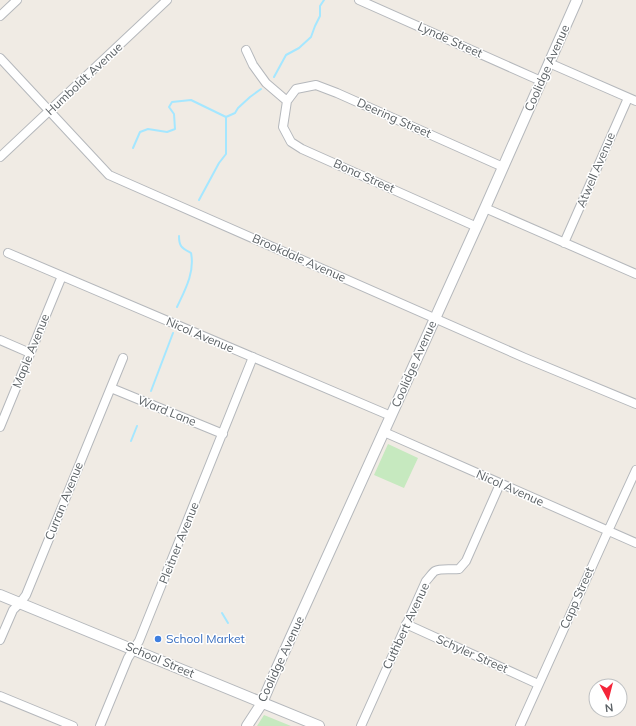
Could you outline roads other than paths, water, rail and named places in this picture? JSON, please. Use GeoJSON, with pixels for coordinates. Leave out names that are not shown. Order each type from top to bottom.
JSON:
{"type":"FeatureCollection","features":[{"type":"Feature","properties":{"kind":"street"},"geometry":{"type":"LineString","coordinates":[[0,16],[16,0]]}},
{"type":"Feature","properties":{"kind":"street","name":"Humboldt Avenue"},"geometry":{"type":"LineString","coordinates":[[0,157],[167,0]]}},
{"type":"Feature","properties":{"kind":"street","name":"Lynde Street"},"geometry":{"type":"LineString","coordinates":[[359,0],[541,81]]}},
{"type":"Feature","properties":{"kind":"street","name":"Coolidge Avenue"},"geometry":{"type":"LineString","coordinates":[[247,726],[262,702],[477,227],[577,0]]}},
{"type":"Feature","properties":{"kind":"street"},"geometry":{"type":"LineString","coordinates":[[246,50],[253,65],[266,82],[287,101]]}},
{"type":"Feature","properties":{"kind":"street","name":"Brookdale Avenue"},"geometry":{"type":"LineString","coordinates":[[0,58],[110,175],[435,318],[636,404]]}},
{"type":"Feature","properties":{"kind":"street"},"geometry":{"type":"LineString","coordinates":[[550,63],[636,101]]}},
{"type":"Feature","properties":{"kind":"street","name":"Deering Street"},"geometry":{"type":"LineString","coordinates":[[287,101],[296,89],[316,85],[503,167]]}},
{"type":"Feature","properties":{"kind":"street","name":"Atwell Avenue"},"geometry":{"type":"LineString","coordinates":[[564,243],[628,98]]}},
{"type":"Feature","properties":{"kind":"street","name":"Bona Street"},"geometry":{"type":"LineString","coordinates":[[287,101],[283,127],[291,142],[302,149],[477,227]]}},
{"type":"Feature","properties":{"kind":"street"},"geometry":{"type":"LineString","coordinates":[[485,208],[636,274]]}},
{"type":"Feature","properties":{"kind":"street","name":"Nicol Avenue"},"geometry":{"type":"LineString","coordinates":[[8,253],[391,416]]}},
{"type":"Feature","properties":{"kind":"street","name":"Maple Avenue"},"geometry":{"type":"LineString","coordinates":[[0,427],[62,276]]}},
{"type":"Feature","properties":{"kind":"street"},"geometry":{"type":"LineString","coordinates":[[0,340],[30,353]]}},
{"type":"Feature","properties":{"kind":"street","name":"Pleitner Avenue"},"geometry":{"type":"LineString","coordinates":[[100,726],[128,658],[140,641],[253,357]]}},
{"type":"Feature","properties":{"kind":"street","name":"Curran Avenue"},"geometry":{"type":"LineString","coordinates":[[0,640],[13,610],[26,595],[123,358]]}},
{"type":"Feature","properties":{"kind":"street","name":"Ward Lane"},"geometry":{"type":"LineString","coordinates":[[111,388],[223,434]]}},
{"type":"Feature","properties":{"kind":"street","name":"Nicol Avenue"},"geometry":{"type":"LineString","coordinates":[[384,432],[636,543]]}},
{"type":"Feature","properties":{"kind":"street","name":"Capp Street"},"geometry":{"type":"LineString","coordinates":[[520,726],[636,470]]}},
{"type":"Feature","properties":{"kind":"street","name":"Cuthbert Avenue"},"geometry":{"type":"LineString","coordinates":[[361,726],[426,581],[434,571],[443,569],[459,569],[466,561],[500,484]]}},
{"type":"Feature","properties":{"kind":"street","name":"School Street"},"geometry":{"type":"LineString","coordinates":[[0,595],[319,726]]}},
{"type":"Feature","properties":{"kind":"street","name":"Schyler Street"},"geometry":{"type":"LineString","coordinates":[[406,624],[538,684]]}},
{"type":"Feature","properties":{"kind":"street"},"geometry":{"type":"LineString","coordinates":[[0,696],[73,726]]}},
{"type":"Feature","properties":{"kind":"waterway"},"geometry":{"type":"LineString","coordinates":[[274,77],[286,55],[299,48],[311,37],[320,16],[320,6],[324,0]]}},
{"type":"Feature","properties":{"kind":"waterway"},"geometry":{"type":"LineString","coordinates":[[226,117],[235,113],[238,108],[261,89]]}},
{"type":"Feature","properties":{"kind":"waterway"},"geometry":{"type":"LineString","coordinates":[[133,148],[140,132],[148,129],[167,132],[175,129],[174,114],[169,107],[172,102],[191,100],[226,117]]}},
{"type":"Feature","properties":{"kind":"waterway"},"geometry":{"type":"LineString","coordinates":[[199,200],[219,163],[226,154],[226,117]]}},
{"type":"Feature","properties":{"kind":"waterway"},"geometry":{"type":"LineString","coordinates":[[177,307],[192,267],[191,253],[180,245],[179,236]]}},
{"type":"Feature","properties":{"kind":"waterway"},"geometry":{"type":"LineString","coordinates":[[151,391],[173,333]]}},
{"type":"Feature","properties":{"kind":"waterway"},"geometry":{"type":"LineString","coordinates":[[131,441],[137,426]]}},
{"type":"Feature","properties":{"kind":"waterway"},"geometry":{"type":"LineString","coordinates":[[222,613],[228,623]]}},
{"type":"Feature","properties":{"kind":"place","name":"School Market"},"geometry":{"type":"Point","coordinates":[158,639]}}]}
